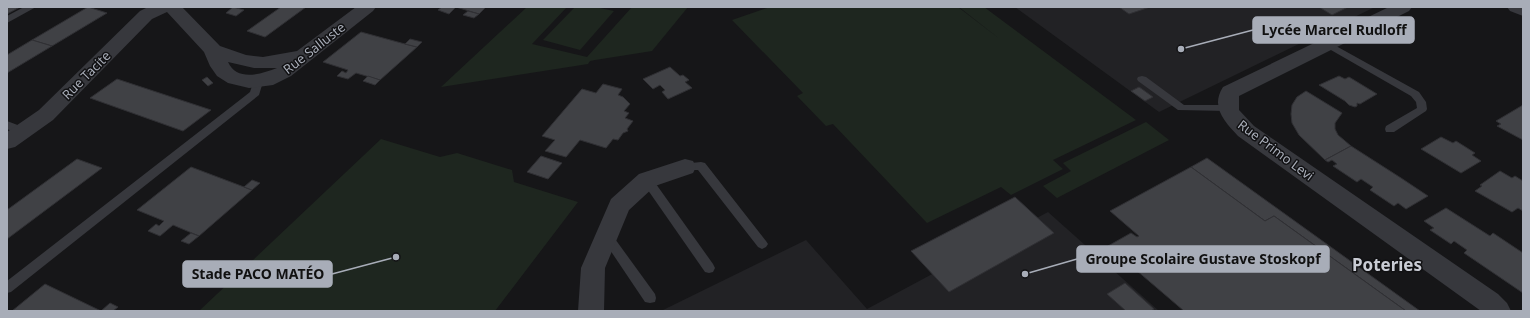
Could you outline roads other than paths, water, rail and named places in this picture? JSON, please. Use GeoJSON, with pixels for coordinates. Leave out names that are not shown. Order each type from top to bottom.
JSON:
{"type":"FeatureCollection","features":[{"type":"Feature","properties":{"kind":"street","name":"Rue Tacite"},"geometry":{"type":"LineString","coordinates":[[7,142],[15,128],[46,116],[146,15],[163,7]]}},
{"type":"Feature","properties":{"kind":"street"},"geometry":{"type":"LineString","coordinates":[[172,7],[213,50],[220,66],[229,75],[243,81],[261,73]]}},
{"type":"Feature","properties":{"kind":"street","name":"Rue Salluste"},"geometry":{"type":"LineString","coordinates":[[261,73],[274,78],[284,72],[367,7]]}},
{"type":"Feature","properties":{"kind":"street","name":"Rue Primo Levi"},"geometry":{"type":"LineString","coordinates":[[1402,7],[1230,92],[1226,102],[1227,108],[1232,117],[1246,131],[1489,302],[1498,311]]}},
{"type":"Feature","properties":{"kind":"street"},"geometry":{"type":"LineString","coordinates":[[1516,7],[1523,11]]}},
{"type":"Feature","properties":{"kind":"street"},"geometry":{"type":"LineString","coordinates":[[591,311],[593,268],[619,205],[647,180],[684,167]]}},
{"type":"Feature","properties":{"kind":"lane"},"geometry":{"type":"LineString","coordinates":[[7,20],[31,7]]}},
{"type":"Feature","properties":{"kind":"lane"},"geometry":{"type":"LineString","coordinates":[[1327,44],[1416,94],[1421,102],[1422,110],[1390,129]]}},
{"type":"Feature","properties":{"kind":"lane"},"geometry":{"type":"LineString","coordinates":[[7,288],[255,93],[261,73]]}},
{"type":"Feature","properties":{"kind":"lane"},"geometry":{"type":"LineString","coordinates":[[1142,79],[1182,108],[1227,108]]}},
{"type":"Feature","properties":{"kind":"lane"},"geometry":{"type":"LineString","coordinates":[[684,167],[701,166],[762,244]]}},
{"type":"Feature","properties":{"kind":"lane"},"geometry":{"type":"LineString","coordinates":[[647,180],[709,268]]}},
{"type":"Feature","properties":{"kind":"lane"},"geometry":{"type":"LineString","coordinates":[[606,235],[650,298]]}},
{"type":"Feature","properties":{"kind":"place","name":"Lycée Marcel Rudloff"},"geometry":{"type":"Point","coordinates":[1181,49]}},
{"type":"Feature","properties":{"kind":"place","name":"Stade PACO MATÉO"},"geometry":{"type":"Point","coordinates":[396,257]}},
{"type":"Feature","properties":{"kind":"place","name":"Groupe Scolaire Gustave Stoskopf"},"geometry":{"type":"Point","coordinates":[1025,274]}},
{"type":"Feature","properties":{"kind":"district","name":"Poteries"},"geometry":{"type":"Point","coordinates":[1387,265]}}]}
